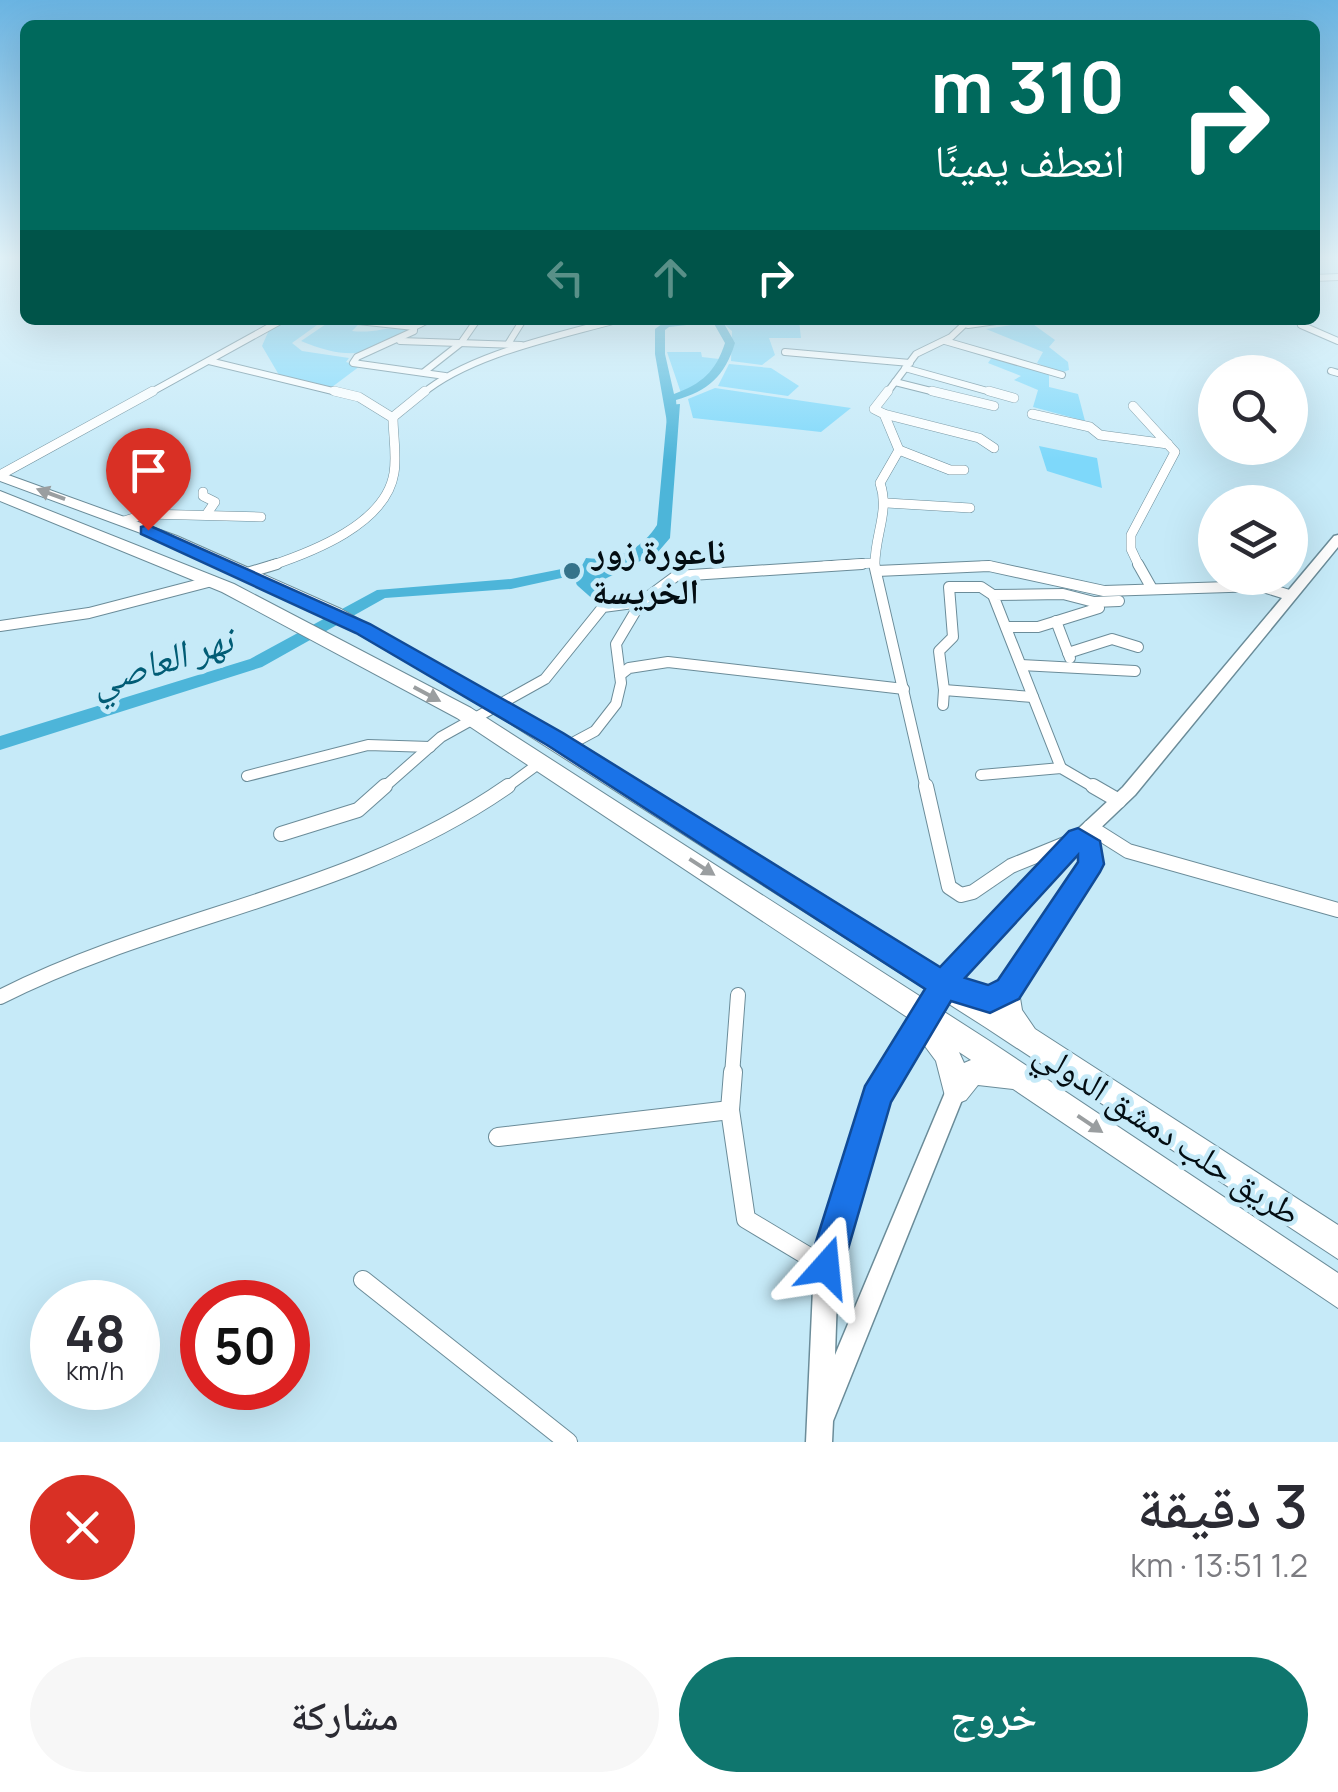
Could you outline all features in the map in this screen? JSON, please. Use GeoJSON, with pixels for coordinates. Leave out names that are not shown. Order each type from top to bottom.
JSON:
{"type":"FeatureCollection","features":[{"type":"Feature","properties":{"kind":"highway","name":"طريق حلب دمشق الدولي"},"geometry":{"type":"LineString","coordinates":[[0,476],[124,522],[363,628],[567,746],[1338,1243]]}},
{"type":"Feature","properties":{"kind":"highway","name":"طريق حلب دمشق الدولي"},"geometry":{"type":"LineString","coordinates":[[0,496],[212,581],[472,718],[884,987],[1338,1292]]}},
{"type":"Feature","properties":{"kind":"highway"},"geometry":{"type":"LineString","coordinates":[[926,975],[990,999],[1008,990],[1009,1014],[1020,1030],[1059,1061]]}},
{"type":"Feature","properties":{"kind":"highway"},"geometry":{"type":"LineString","coordinates":[[884,987],[933,1031],[954,1070],[956,1090]]}},
{"type":"Feature","properties":{"kind":"highway"},"geometry":{"type":"LineString","coordinates":[[956,1090],[963,1076],[984,1070],[1042,1092]]}},
{"type":"Feature","properties":{"kind":"main road"},"geometry":{"type":"LineString","coordinates":[[819,1433],[826,1267],[877,1097],[912,1034],[959,964],[1119,800],[1338,539]]}},
{"type":"Feature","properties":{"kind":"main road"},"geometry":{"type":"LineString","coordinates":[[1008,990],[1091,864],[1091,848],[1084,833]]}},
{"type":"Feature","properties":{"kind":"main road"},"geometry":{"type":"LineString","coordinates":[[819,1433],[956,1090]]}},
{"type":"Feature","properties":{"kind":"street"},"geometry":{"type":"LineString","coordinates":[[0,476],[273,325]]}},
{"type":"Feature","properties":{"kind":"street"},"geometry":{"type":"LineString","coordinates":[[410,325],[414,331],[353,362],[449,376]]}},
{"type":"Feature","properties":{"kind":"street"},"geometry":{"type":"LineString","coordinates":[[424,372],[461,344],[474,325]]}},
{"type":"Feature","properties":{"kind":"street"},"geometry":{"type":"LineString","coordinates":[[508,344],[520,325]]}},
{"type":"Feature","properties":{"kind":"street"},"geometry":{"type":"LineString","coordinates":[[246,574],[317,548],[372,510],[393,480],[393,418],[437,381],[528,345],[597,325]]}},
{"type":"Feature","properties":{"kind":"street"},"geometry":{"type":"LineString","coordinates":[[964,325],[946,340],[916,354],[874,409],[979,438],[994,448]]}},
{"type":"Feature","properties":{"kind":"street"},"geometry":{"type":"LineString","coordinates":[[1302,325],[1338,341]]}},
{"type":"Feature","properties":{"kind":"street"},"geometry":{"type":"LineString","coordinates":[[946,340],[1062,376]]}},
{"type":"Feature","properties":{"kind":"street"},"geometry":{"type":"LineString","coordinates":[[396,341],[528,345]]}},
{"type":"Feature","properties":{"kind":"street"},"geometry":{"type":"LineString","coordinates":[[785,352],[818,352],[907,365],[1014,398]]}},
{"type":"Feature","properties":{"kind":"street"},"geometry":{"type":"LineString","coordinates":[[209,361],[359,397],[393,418]]}},
{"type":"Feature","properties":{"kind":"street"},"geometry":{"type":"LineString","coordinates":[[895,382],[994,406]]}},
{"type":"Feature","properties":{"kind":"street"},"geometry":{"type":"LineString","coordinates":[[1133,406],[1175,452],[1164,479],[1136,518],[1130,544],[1151,586]]}},
{"type":"Feature","properties":{"kind":"street"},"geometry":{"type":"LineString","coordinates":[[884,414],[899,450],[950,470],[964,470]]}},
{"type":"Feature","properties":{"kind":"street"},"geometry":{"type":"LineString","coordinates":[[1032,414],[1090,427],[1100,436],[1168,444]]}},
{"type":"Feature","properties":{"kind":"street"},"geometry":{"type":"LineString","coordinates":[[899,450],[880,483],[886,503],[876,541],[876,567],[948,887],[961,895],[972,892],[1011,866],[1084,833],[1128,851],[1338,910]]}},
{"type":"Feature","properties":{"kind":"street"},"geometry":{"type":"LineString","coordinates":[[203,492],[203,496],[216,502],[206,515]]}},
{"type":"Feature","properties":{"kind":"street"},"geometry":{"type":"LineString","coordinates":[[886,503],[970,508]]}},
{"type":"Feature","properties":{"kind":"street"},"geometry":{"type":"LineString","coordinates":[[124,522],[146,514],[261,517]]}},
{"type":"Feature","properties":{"kind":"street"},"geometry":{"type":"LineString","coordinates":[[567,746],[584,742],[613,710],[620,675],[615,653],[620,631],[641,602],[676,576],[989,566],[1104,591],[1151,586],[1260,586],[1289,596]]}},
{"type":"Feature","properties":{"kind":"street"},"geometry":{"type":"LineString","coordinates":[[0,626],[89,613],[212,581]]}},
{"type":"Feature","properties":{"kind":"street"},"geometry":{"type":"LineString","coordinates":[[943,704],[939,651],[953,636],[949,588],[981,587],[993,595],[1061,768]]}},
{"type":"Feature","properties":{"kind":"street"},"geometry":{"type":"LineString","coordinates":[[993,595],[1062,594],[1094,602],[1119,602]]}},
{"type":"Feature","properties":{"kind":"street"},"geometry":{"type":"LineString","coordinates":[[282,834],[358,810],[430,747],[472,718],[545,680],[603,606],[641,602]]}},
{"type":"Feature","properties":{"kind":"street"},"geometry":{"type":"LineString","coordinates":[[1006,627],[1038,627],[1099,608],[1094,602]]}},
{"type":"Feature","properties":{"kind":"street"},"geometry":{"type":"LineString","coordinates":[[1056,621],[1074,667]]}},
{"type":"Feature","properties":{"kind":"street"},"geometry":{"type":"LineString","coordinates":[[1068,653],[1112,639],[1138,647]]}},
{"type":"Feature","properties":{"kind":"street"},"geometry":{"type":"LineString","coordinates":[[620,675],[629,668],[668,662],[904,689]]}},
{"type":"Feature","properties":{"kind":"street"},"geometry":{"type":"LineString","coordinates":[[1021,665],[1135,671]]}},
{"type":"Feature","properties":{"kind":"street"},"geometry":{"type":"LineString","coordinates":[[944,690],[1034,697]]}},
{"type":"Feature","properties":{"kind":"street"},"geometry":{"type":"LineString","coordinates":[[248,776],[368,745],[430,747]]}},
{"type":"Feature","properties":{"kind":"street"},"geometry":{"type":"LineString","coordinates":[[0,997],[82,960],[354,870],[479,809],[542,762]]}},
{"type":"Feature","properties":{"kind":"street"},"geometry":{"type":"LineString","coordinates":[[981,775],[1061,768],[1119,800]]}},
{"type":"Feature","properties":{"kind":"street"},"geometry":{"type":"LineString","coordinates":[[738,995],[730,1110],[746,1219],[826,1267]]}},
{"type":"Feature","properties":{"kind":"street"},"geometry":{"type":"LineString","coordinates":[[498,1136],[730,1110]]}},
{"type":"Feature","properties":{"kind":"street"},"geometry":{"type":"LineString","coordinates":[[363,1280],[568,1442]]}},
{"type":"Feature","properties":{"kind":"shaded area"},"geometry":{"type":"Polygon","coordinates":[[[277,325],[317,325],[292,343],[302,351],[349,358],[346,362],[360,366],[332,387],[279,375],[262,346],[269,330],[277,325]]]}},
{"type":"Feature","properties":{"kind":"shaded area"},"geometry":{"type":"Polygon","coordinates":[[[324,325],[358,325],[352,331],[411,328],[384,346],[358,353],[331,351],[301,341],[324,325]]]}},
{"type":"Feature","properties":{"kind":"shaded area"},"geometry":{"type":"Polygon","coordinates":[[[725,325],[800,325],[801,338],[769,338],[775,355],[762,365],[731,361],[732,331],[725,325]]]}},
{"type":"Feature","properties":{"kind":"shaded area"},"geometry":{"type":"Polygon","coordinates":[[[1035,325],[1055,340],[1049,347],[1068,362],[1069,370],[1060,373],[1037,363],[1043,352],[986,329],[1035,325]]]}},
{"type":"Feature","properties":{"kind":"shaded area"},"geometry":{"type":"Polygon","coordinates":[[[667,352],[701,352],[702,357],[719,359],[708,382],[681,393],[667,352]]]}},
{"type":"Feature","properties":{"kind":"shaded area"},"geometry":{"type":"Polygon","coordinates":[[[993,356],[1049,374],[1049,387],[1078,394],[1085,421],[1033,407],[1038,390],[1014,380],[1021,376],[988,363],[993,356]]]}},
{"type":"Feature","properties":{"kind":"shaded area"},"geometry":{"type":"Polygon","coordinates":[[[729,364],[771,368],[799,386],[788,396],[718,386],[729,364]]]}},
{"type":"Feature","properties":{"kind":"shaded area"},"geometry":{"type":"Polygon","coordinates":[[[715,388],[851,408],[821,432],[693,418],[688,399],[715,388]]]}},
{"type":"Feature","properties":{"kind":"shaded area"},"geometry":{"type":"Polygon","coordinates":[[[680,404],[670,538],[658,552],[593,585],[576,577],[586,558],[608,558],[627,552],[657,525],[668,405],[680,404]]]}},
{"type":"Feature","properties":{"kind":"shaded area"},"geometry":{"type":"Polygon","coordinates":[[[1039,446],[1097,458],[1102,488],[1047,471],[1039,446]]]}},
{"type":"Feature","properties":{"kind":"waterway","name":"نهر العاصي"},"geometry":{"type":"LineString","coordinates":[[664,325],[659,341],[672,425]]}},
{"type":"Feature","properties":{"kind":"waterway"},"geometry":{"type":"LineString","coordinates":[[672,398],[702,386],[722,365],[730,343],[720,325]]}},
{"type":"Feature","properties":{"kind":"waterway","name":"نهر العاصي"},"geometry":{"type":"LineString","coordinates":[[0,743],[256,663],[382,593],[511,584],[602,565]]}},
{"type":"Feature","properties":{"kind":"waterway"},"geometry":{"type":"LineString","coordinates":[[581,582],[599,598],[619,601]]}},
{"type":"Feature","properties":{"kind":"place","name":"ناعورة زور الخريسة"},"geometry":{"type":"Point","coordinates":[572,571]}},
{"type":"Feature","properties":{"kind":"route"},"geometry":{"type":"LineString","coordinates":[[148,530],[363,628],[555,739],[926,975],[950,986],[974,996],[990,999],[1008,990],[1091,864],[1091,848],[1078,839],[1056,860],[959,964],[943,987],[927,1010],[877,1097],[826,1267]]}}]}
